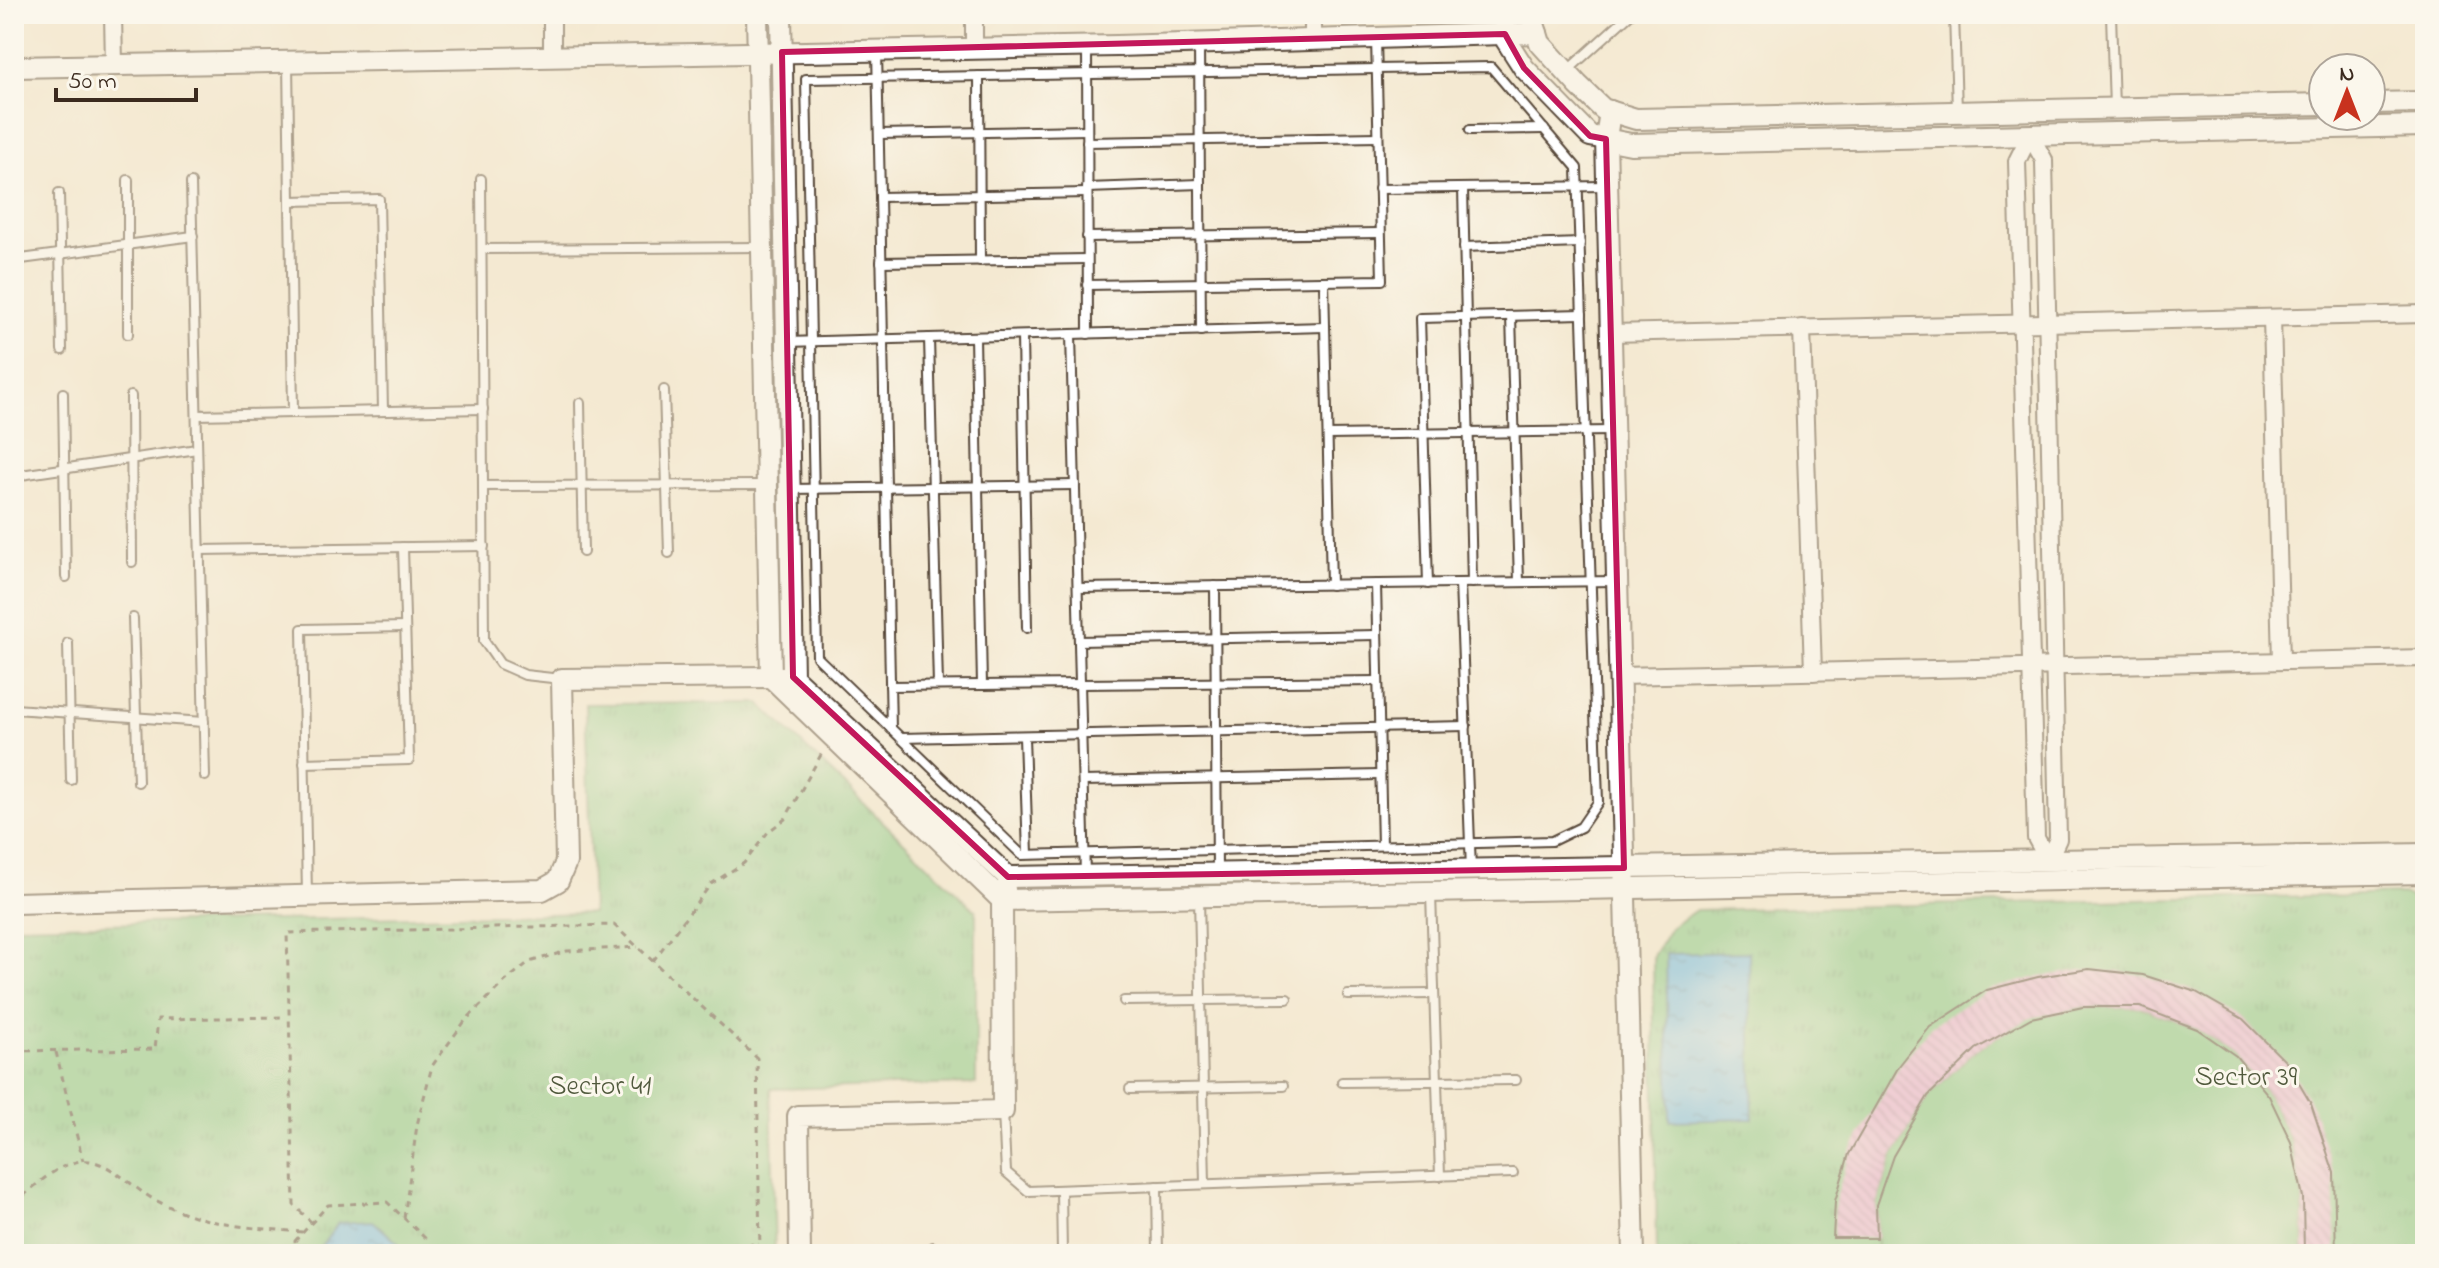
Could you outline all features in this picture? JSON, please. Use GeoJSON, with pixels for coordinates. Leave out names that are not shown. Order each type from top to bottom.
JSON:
{"type":"FeatureCollection","features":[{"type":"Feature","properties":{"kind":"street"},"geometry":{"type":"LineString","coordinates":[[113,14],[114,65]]}},
{"type":"Feature","properties":{"kind":"street"},"geometry":{"type":"LineString","coordinates":[[552,14],[552,57]]}},
{"type":"Feature","properties":{"kind":"street"},"geometry":{"type":"LineString","coordinates":[[757,14],[771,677],[1002,900],[2425,873]]}},
{"type":"Feature","properties":{"kind":"street"},"geometry":{"type":"LineString","coordinates":[[781,14],[793,677]]}},
{"type":"Feature","properties":{"kind":"street"},"geometry":{"type":"LineString","coordinates":[[974,14],[974,49]]}},
{"type":"Feature","properties":{"kind":"street"},"geometry":{"type":"LineString","coordinates":[[1313,14],[1313,40]]}},
{"type":"Feature","properties":{"kind":"street"},"geometry":{"type":"LineString","coordinates":[[14,67],[1199,44],[1376,38],[1534,23],[1540,43],[1603,109],[1636,119],[2307,104]]}},
{"type":"Feature","properties":{"kind":"street"},"geometry":{"type":"LineString","coordinates":[[1505,24],[1506,40],[1524,68],[1590,136],[1631,144],[2425,126]]}},
{"type":"Feature","properties":{"kind":"street"},"geometry":{"type":"LineString","coordinates":[[2387,103],[2425,102]]}},
{"type":"Feature","properties":{"kind":"street"},"geometry":{"type":"LineString","coordinates":[[1610,111],[1606,139],[1634,1254]]}},
{"type":"Feature","properties":{"kind":"street"},"geometry":{"type":"LineString","coordinates":[[2030,135],[2044,160],[2058,839],[2048,860]]}},
{"type":"Feature","properties":{"kind":"street"},"geometry":{"type":"LineString","coordinates":[[2030,135],[2017,161],[2021,323],[2036,838],[2048,860]]}},
{"type":"Feature","properties":{"kind":"street"},"geometry":{"type":"LineString","coordinates":[[1611,333],[2425,314]]}},
{"type":"Feature","properties":{"kind":"street"},"geometry":{"type":"LineString","coordinates":[[2272,318],[2281,661]]}},
{"type":"Feature","properties":{"kind":"street"},"geometry":{"type":"LineString","coordinates":[[1802,328],[1813,672]]}},
{"type":"Feature","properties":{"kind":"street"},"geometry":{"type":"LineString","coordinates":[[1619,676],[2425,658]]}},
{"type":"Feature","properties":{"kind":"street"},"geometry":{"type":"LineString","coordinates":[[14,903],[542,890],[558,881],[566,862],[562,679],[793,677],[1008,877],[2425,854]]}},
{"type":"Feature","properties":{"kind":"street"},"geometry":{"type":"LineString","coordinates":[[800,1254],[798,1116],[1003,1111],[1002,900],[1008,877]]}},
{"type":"Feature","properties":{"kind":"lane"},"geometry":{"type":"LineString","coordinates":[[1566,72],[1630,14]]}},
{"type":"Feature","properties":{"kind":"lane"},"geometry":{"type":"LineString","coordinates":[[1954,14],[1957,112]]}},
{"type":"Feature","properties":{"kind":"lane"},"geometry":{"type":"LineString","coordinates":[[2111,14],[2114,108]]}},
{"type":"Feature","properties":{"kind":"lane"},"geometry":{"type":"LineString","coordinates":[[1087,285],[1382,280],[1376,38]]}},
{"type":"Feature","properties":{"kind":"lane"},"geometry":{"type":"LineString","coordinates":[[1199,44],[1201,331]]}},
{"type":"Feature","properties":{"kind":"lane"},"geometry":{"type":"LineString","coordinates":[[1087,47],[1088,334]]}},
{"type":"Feature","properties":{"kind":"lane"},"geometry":{"type":"LineString","coordinates":[[877,51],[891,729]]}},
{"type":"Feature","properties":{"kind":"lane"},"geometry":{"type":"LineString","coordinates":[[288,61],[293,413]]}},
{"type":"Feature","properties":{"kind":"lane"},"geometry":{"type":"LineString","coordinates":[[1491,67],[1577,168],[1598,802],[1581,827],[1552,841],[1022,855],[817,657],[806,79],[1199,73],[1491,67]]}},
{"type":"Feature","properties":{"kind":"lane"},"geometry":{"type":"LineString","coordinates":[[979,76],[980,261]]}},
{"type":"Feature","properties":{"kind":"lane"},"geometry":{"type":"LineString","coordinates":[[1470,130],[1544,129]]}},
{"type":"Feature","properties":{"kind":"lane"},"geometry":{"type":"LineString","coordinates":[[879,134],[1087,130]]}},
{"type":"Feature","properties":{"kind":"lane"},"geometry":{"type":"LineString","coordinates":[[1087,142],[1378,137]]}},
{"type":"Feature","properties":{"kind":"lane"},"geometry":{"type":"LineString","coordinates":[[481,179],[484,641],[500,664],[525,675],[562,679]]}},
{"type":"Feature","properties":{"kind":"lane"},"geometry":{"type":"LineString","coordinates":[[128,180],[128,334]]}},
{"type":"Feature","properties":{"kind":"lane"},"geometry":{"type":"LineString","coordinates":[[191,183],[205,776]]}},
{"type":"Feature","properties":{"kind":"lane"},"geometry":{"type":"LineString","coordinates":[[880,197],[1087,191],[1200,184]]}},
{"type":"Feature","properties":{"kind":"lane"},"geometry":{"type":"LineString","coordinates":[[1379,189],[1607,186]]}},
{"type":"Feature","properties":{"kind":"lane"},"geometry":{"type":"LineString","coordinates":[[1463,188],[1472,583]]}},
{"type":"Feature","properties":{"kind":"lane"},"geometry":{"type":"LineString","coordinates":[[59,193],[62,350]]}},
{"type":"Feature","properties":{"kind":"lane"},"geometry":{"type":"LineString","coordinates":[[290,201],[379,199],[383,411]]}},
{"type":"Feature","properties":{"kind":"lane"},"geometry":{"type":"LineString","coordinates":[[1087,237],[1380,233]]}},
{"type":"Feature","properties":{"kind":"lane"},"geometry":{"type":"LineString","coordinates":[[14,260],[193,236]]}},
{"type":"Feature","properties":{"kind":"lane"},"geometry":{"type":"LineString","coordinates":[[1464,247],[1580,243]]}},
{"type":"Feature","properties":{"kind":"lane"},"geometry":{"type":"LineString","coordinates":[[482,249],[762,247]]}},
{"type":"Feature","properties":{"kind":"lane"},"geometry":{"type":"LineString","coordinates":[[881,262],[1087,259]]}},
{"type":"Feature","properties":{"kind":"lane"},"geometry":{"type":"LineString","coordinates":[[1324,282],[1331,585]]}},
{"type":"Feature","properties":{"kind":"lane"},"geometry":{"type":"LineString","coordinates":[[1428,584],[1420,318],[1582,314]]}},
{"type":"Feature","properties":{"kind":"lane"},"geometry":{"type":"LineString","coordinates":[[1511,316],[1519,582]]}},
{"type":"Feature","properties":{"kind":"lane"},"geometry":{"type":"LineString","coordinates":[[787,342],[1325,327]]}},
{"type":"Feature","properties":{"kind":"lane"},"geometry":{"type":"LineString","coordinates":[[1071,335],[1085,876]]}},
{"type":"Feature","properties":{"kind":"lane"},"geometry":{"type":"LineString","coordinates":[[1022,336],[1027,628]]}},
{"type":"Feature","properties":{"kind":"lane"},"geometry":{"type":"LineString","coordinates":[[975,337],[982,685]]}},
{"type":"Feature","properties":{"kind":"lane"},"geometry":{"type":"LineString","coordinates":[[929,338],[938,685]]}},
{"type":"Feature","properties":{"kind":"lane"},"geometry":{"type":"LineString","coordinates":[[664,390],[669,553]]}},
{"type":"Feature","properties":{"kind":"lane"},"geometry":{"type":"LineString","coordinates":[[63,393],[66,577]]}},
{"type":"Feature","properties":{"kind":"lane"},"geometry":{"type":"LineString","coordinates":[[131,396],[132,562]]}},
{"type":"Feature","properties":{"kind":"lane"},"geometry":{"type":"LineString","coordinates":[[580,403],[583,552]]}},
{"type":"Feature","properties":{"kind":"lane"},"geometry":{"type":"LineString","coordinates":[[197,415],[483,409]]}},
{"type":"Feature","properties":{"kind":"lane"},"geometry":{"type":"LineString","coordinates":[[1328,435],[1613,431]]}},
{"type":"Feature","properties":{"kind":"lane"},"geometry":{"type":"LineString","coordinates":[[14,476],[197,449]]}},
{"type":"Feature","properties":{"kind":"lane"},"geometry":{"type":"LineString","coordinates":[[483,486],[767,485]]}},
{"type":"Feature","properties":{"kind":"lane"},"geometry":{"type":"LineString","coordinates":[[789,489],[1075,485]]}},
{"type":"Feature","properties":{"kind":"lane"},"geometry":{"type":"LineString","coordinates":[[200,550],[484,546]]}},
{"type":"Feature","properties":{"kind":"lane"},"geometry":{"type":"LineString","coordinates":[[304,763],[409,760],[403,547]]}},
{"type":"Feature","properties":{"kind":"lane"},"geometry":{"type":"LineString","coordinates":[[1078,588],[1617,581]]}},
{"type":"Feature","properties":{"kind":"lane"},"geometry":{"type":"LineString","coordinates":[[1460,583],[1471,870]]}},
{"type":"Feature","properties":{"kind":"lane"},"geometry":{"type":"LineString","coordinates":[[1376,584],[1382,845]]}},
{"type":"Feature","properties":{"kind":"lane"},"geometry":{"type":"LineString","coordinates":[[1215,586],[1217,874]]}},
{"type":"Feature","properties":{"kind":"lane"},"geometry":{"type":"LineString","coordinates":[[133,618],[138,782]]}},
{"type":"Feature","properties":{"kind":"lane"},"geometry":{"type":"LineString","coordinates":[[307,896],[302,629],[405,627]]}},
{"type":"Feature","properties":{"kind":"lane"},"geometry":{"type":"LineString","coordinates":[[1079,641],[1376,635]]}},
{"type":"Feature","properties":{"kind":"lane"},"geometry":{"type":"LineString","coordinates":[[68,643],[71,780]]}},
{"type":"Feature","properties":{"kind":"lane"},"geometry":{"type":"LineString","coordinates":[[890,686],[1378,681]]}},
{"type":"Feature","properties":{"kind":"lane"},"geometry":{"type":"LineString","coordinates":[[14,709],[204,722]]}},
{"type":"Feature","properties":{"kind":"lane"},"geometry":{"type":"LineString","coordinates":[[901,738],[1466,726]]}},
{"type":"Feature","properties":{"kind":"lane"},"geometry":{"type":"LineString","coordinates":[[1024,737],[1028,854]]}},
{"type":"Feature","properties":{"kind":"lane"},"geometry":{"type":"LineString","coordinates":[[1083,781],[1380,775]]}},
{"type":"Feature","properties":{"kind":"lane"},"geometry":{"type":"LineString","coordinates":[[1431,893],[1440,1176]]}},
{"type":"Feature","properties":{"kind":"lane"},"geometry":{"type":"LineString","coordinates":[[1199,897],[1205,1184]]}},
{"type":"Feature","properties":{"kind":"lane"},"geometry":{"type":"LineString","coordinates":[[1348,995],[1434,994]]}},
{"type":"Feature","properties":{"kind":"lane"},"geometry":{"type":"LineString","coordinates":[[1124,1001],[1287,999]]}},
{"type":"Feature","properties":{"kind":"lane"},"geometry":{"type":"LineString","coordinates":[[1342,1082],[1516,1080]]}},
{"type":"Feature","properties":{"kind":"lane"},"geometry":{"type":"LineString","coordinates":[[1130,1089],[1283,1086]]}},
{"type":"Feature","properties":{"kind":"lane"},"geometry":{"type":"LineString","coordinates":[[1003,1111],[1006,1172],[1028,1191],[1513,1173]]}},
{"type":"Feature","properties":{"kind":"lane"},"geometry":{"type":"LineString","coordinates":[[1157,1186],[1158,1254]]}},
{"type":"Feature","properties":{"kind":"lane"},"geometry":{"type":"LineString","coordinates":[[1061,1190],[1062,1254]]}},
{"type":"Feature","properties":{"kind":"path"},"geometry":{"type":"LineString","coordinates":[[653,961],[711,884],[744,863],[768,832],[785,819],[831,735]]}},
{"type":"Feature","properties":{"kind":"path"},"geometry":{"type":"LineString","coordinates":[[312,1223],[294,1205],[287,933],[614,925],[757,1058],[760,1254]]}},
{"type":"Feature","properties":{"kind":"path"},"geometry":{"type":"LineString","coordinates":[[404,1218],[417,1125],[432,1066],[465,1021],[529,962],[567,951],[638,947]]}},
{"type":"Feature","properties":{"kind":"path"},"geometry":{"type":"LineString","coordinates":[[14,1051],[155,1049],[158,1019],[287,1017]]}},
{"type":"Feature","properties":{"kind":"path"},"geometry":{"type":"LineString","coordinates":[[56,1050],[83,1161]]}},
{"type":"Feature","properties":{"kind":"path"},"geometry":{"type":"LineString","coordinates":[[14,1204],[56,1169],[83,1161],[99,1163],[150,1198],[189,1216],[222,1225],[303,1232]]}},
{"type":"Feature","properties":{"kind":"path"},"geometry":{"type":"LineString","coordinates":[[296,1254],[295,1241],[328,1205],[387,1202],[425,1238],[426,1254]]}},
{"type":"Feature","properties":{"kind":"path"},"geometry":{"type":"LineString","coordinates":[[579,1254],[760,1244]]}},
{"type":"Feature","properties":{"kind":"highlighted area"},"geometry":{"type":"Polygon","coordinates":[[[1505,34],[1524,68],[1590,136],[1606,139],[1624,868],[1008,877],[793,677],[782,52],[1505,34]]]}},
{"type":"Feature","properties":{"kind":"green space","name":"Sector 41"},"geometry":{"type":"Polygon","coordinates":[[[759,703],[976,911],[976,1084],[771,1089],[775,1254],[14,1254],[14,926],[592,913],[585,704],[759,703]]]}},
{"type":"Feature","properties":{"kind":"green space","name":"Sector 39"},"geometry":{"type":"Polygon","coordinates":[[[2403,894],[2425,907],[2425,1254],[1657,1254],[1653,956],[1670,928],[1696,910],[2403,894]]]}},
{"type":"Feature","properties":{"kind":"green space"},"geometry":{"type":"Polygon","coordinates":[[[2083,1007],[2140,1007],[2197,1029],[2236,1056],[2269,1096],[2291,1142],[2303,1197],[2304,1254],[1877,1254],[1876,1205],[1893,1156],[1928,1096],[1976,1049],[2031,1017],[2083,1007]]]}},
{"type":"Feature","properties":{"kind":"water"},"geometry":{"type":"Polygon","coordinates":[[[1749,952],[1753,1119],[1670,1121],[1666,954],[1749,952]]]}},
{"type":"Feature","properties":{"kind":"water"},"geometry":{"type":"Polygon","coordinates":[[[373,1221],[399,1244],[400,1254],[316,1254],[338,1223],[373,1221]]]}},
{"type":"Feature","properties":{"kind":"building"},"geometry":{"type":"Polygon","coordinates":[[[2089,969],[2143,975],[2196,992],[2243,1019],[2287,1063],[2311,1104],[2334,1173],[2336,1254],[2304,1254],[2303,1197],[2291,1142],[2269,1096],[2236,1056],[2197,1029],[2140,1007],[2083,1007],[2031,1018],[1976,1049],[1928,1096],[1893,1156],[1876,1205],[1877,1238],[1833,1238],[1835,1201],[1849,1154],[1899,1066],[1930,1027],[1987,990],[2038,977],[2089,969]]]}}]}
